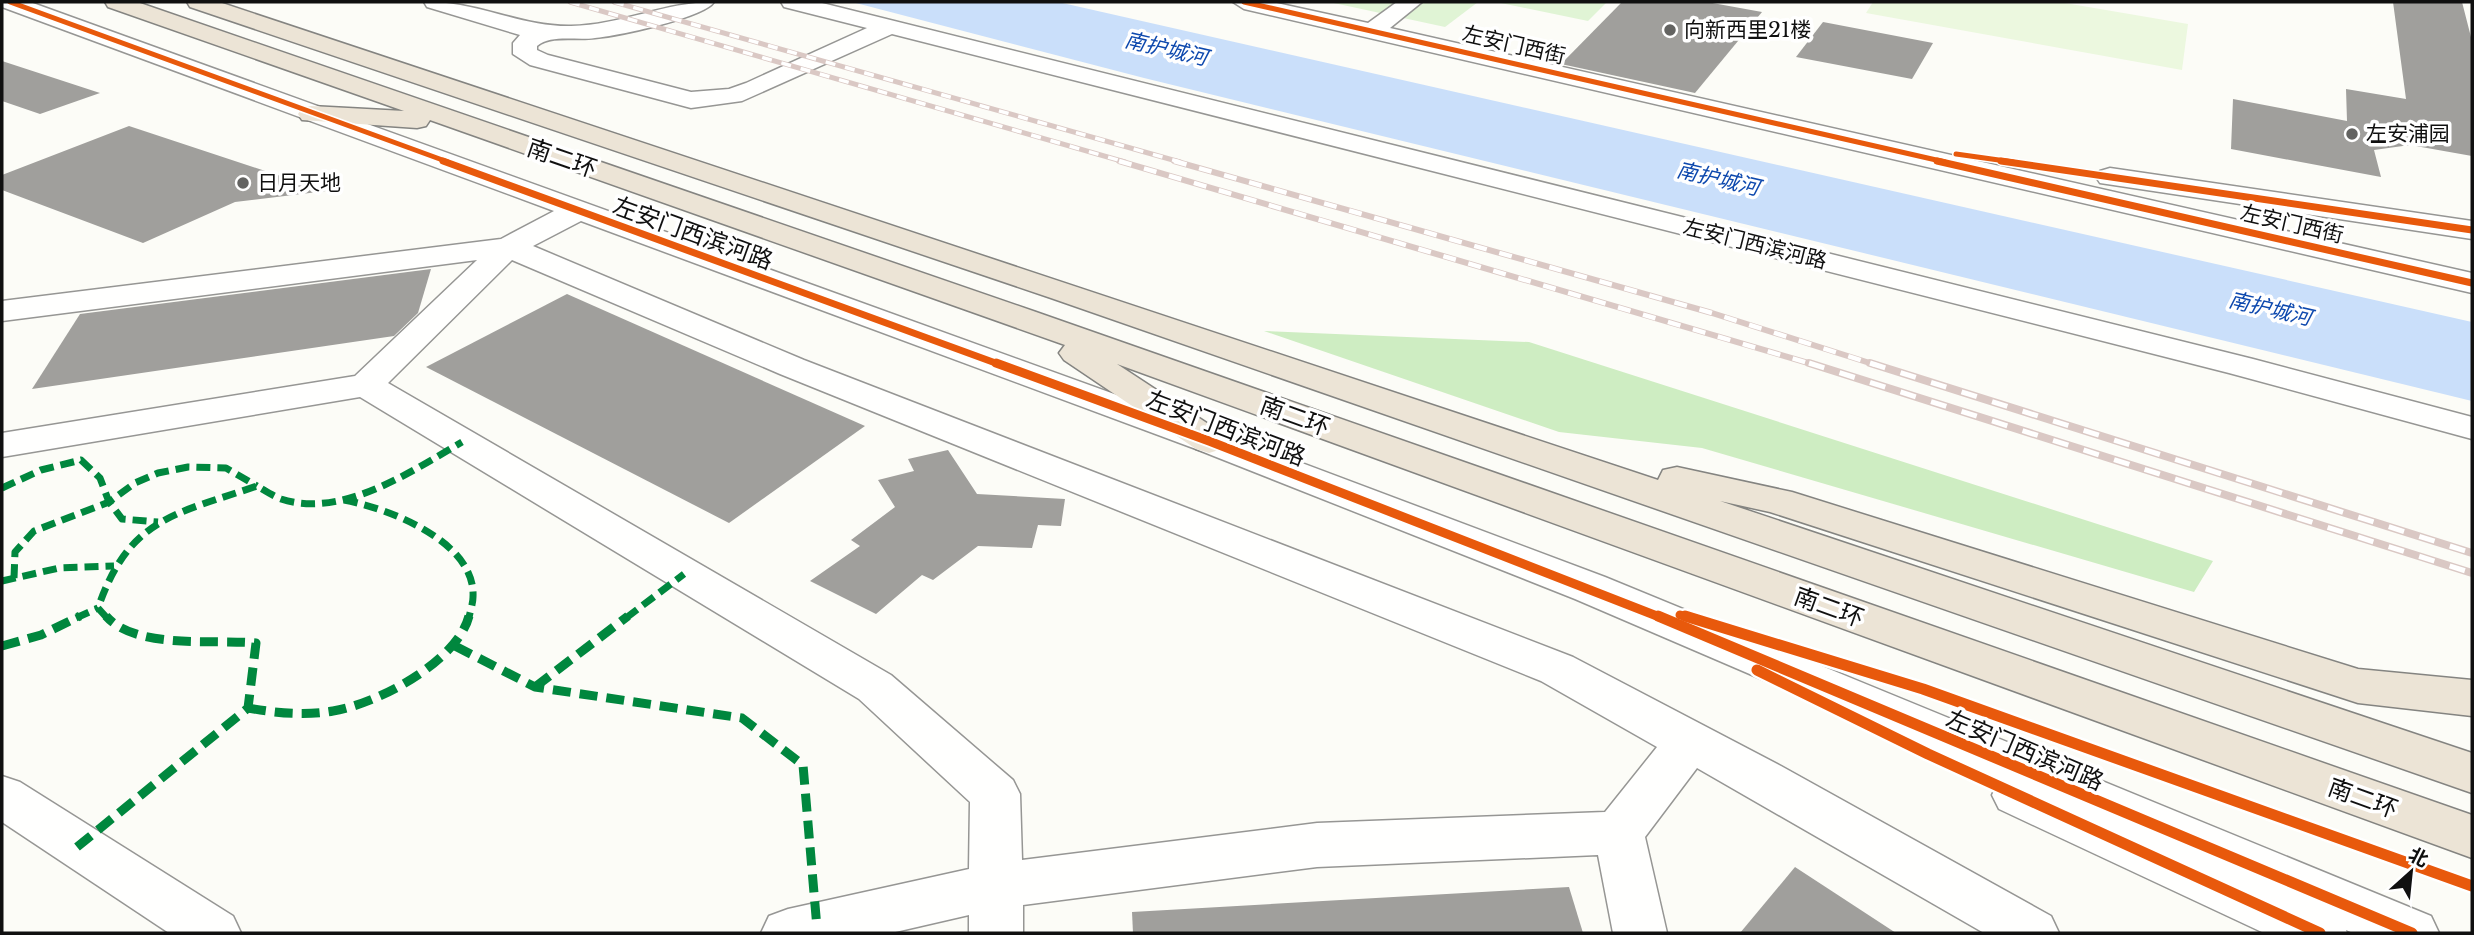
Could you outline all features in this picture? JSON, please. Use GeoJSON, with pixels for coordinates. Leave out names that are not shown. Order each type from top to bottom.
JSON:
{"type":"FeatureCollection","features":[{"type":"Feature","properties":{"kind":"highway","name":"南二环"},"geometry":{"type":"LineString","coordinates":[[116,2],[1024,319],[2472,837]]}},
{"type":"Feature","properties":{"kind":"highway","name":"南二环"},"geometry":{"type":"LineString","coordinates":[[198,2],[1502,441],[2472,773]]}},
{"type":"Feature","properties":{"kind":"highway"},"geometry":{"type":"LineString","coordinates":[[311,114],[461,122]]}},
{"type":"Feature","properties":{"kind":"highway"},"geometry":{"type":"LineString","coordinates":[[1024,319],[1209,441]]}},
{"type":"Feature","properties":{"kind":"highway"},"geometry":{"type":"LineString","coordinates":[[1502,441],[1778,501],[2472,720]]}},
{"type":"Feature","properties":{"kind":"highway"},"geometry":{"type":"LineString","coordinates":[[2358,686],[2472,698]]}},
{"type":"Feature","properties":{"kind":"street","name":"左安门西滨河路"},"geometry":{"type":"LineString","coordinates":[[9,2],[1209,441],[1590,588],[2412,933]]}},
{"type":"Feature","properties":{"kind":"street"},"geometry":{"type":"LineString","coordinates":[[435,2],[522,29],[542,31],[632,27],[661,20],[704,2]]}},
{"type":"Feature","properties":{"kind":"street","name":"左安门西滨河路"},"geometry":{"type":"LineString","coordinates":[[792,2],[2202,356],[2472,428]]}},
{"type":"Feature","properties":{"kind":"street","name":"左安门西街"},"geometry":{"type":"LineString","coordinates":[[1244,2],[2472,283]]}},
{"type":"Feature","properties":{"kind":"street"},"geometry":{"type":"LineString","coordinates":[[1372,31],[1411,2]]}},
{"type":"Feature","properties":{"kind":"street"},"geometry":{"type":"LineString","coordinates":[[542,31],[525,44],[525,54],[564,67],[691,100],[733,96],[755,88],[888,27]]}},
{"type":"Feature","properties":{"kind":"street","name":"左安门西街"},"geometry":{"type":"LineString","coordinates":[[1777,122],[1975,158],[2472,230]]}},
{"type":"Feature","properties":{"kind":"street"},"geometry":{"type":"LineString","coordinates":[[2,445],[366,385],[508,247],[578,211]]}},
{"type":"Feature","properties":{"kind":"street"},"geometry":{"type":"LineString","coordinates":[[3,315],[390,260],[508,247],[792,367],[1556,669],[1764,780],[2032,933]]}},
{"type":"Feature","properties":{"kind":"street"},"geometry":{"type":"LineString","coordinates":[[366,385],[875,687],[995,794],[996,910]]}},
{"type":"Feature","properties":{"kind":"street"},"geometry":{"type":"LineString","coordinates":[[1590,588],[1928,754],[2320,933]]}},
{"type":"Feature","properties":{"kind":"street"},"geometry":{"type":"LineString","coordinates":[[1640,933],[1619,833],[1689,742]]}},
{"type":"Feature","properties":{"kind":"street"},"geometry":{"type":"LineString","coordinates":[[2,796],[214,933]]}},
{"type":"Feature","properties":{"kind":"street"},"geometry":{"type":"LineString","coordinates":[[788,933],[996,910],[1317,845],[1619,833]]}},
{"type":"Feature","properties":{"kind":"green space"},"geometry":{"type":"Polygon","coordinates":[[[1329,2],[1478,2],[1445,27],[1329,2]]]}},
{"type":"Feature","properties":{"kind":"green space"},"geometry":{"type":"Polygon","coordinates":[[[1496,2],[1607,2],[1588,21],[1496,2]]]}},
{"type":"Feature","properties":{"kind":"green space"},"geometry":{"type":"Polygon","coordinates":[[[1873,2],[2059,2],[2188,24],[2182,70],[1866,13],[1873,2]]]}},
{"type":"Feature","properties":{"kind":"green space"},"geometry":{"type":"Polygon","coordinates":[[[1264,331],[1529,342],[2213,561],[2194,592],[1702,448],[1559,432],[1264,331]]]}},
{"type":"Feature","properties":{"kind":"water","name":"南护城河"},"geometry":{"type":"Polygon","coordinates":[[[852,2],[1058,2],[2472,322],[2472,401],[1144,78],[852,2]]]}},
{"type":"Feature","properties":{"kind":"building"},"geometry":{"type":"Polygon","coordinates":[[[1622,2],[1707,2],[1762,12],[1695,93],[1561,64],[1622,2]]]}},
{"type":"Feature","properties":{"kind":"building","name":"左安浦园"},"geometry":{"type":"Polygon","coordinates":[[[2393,2],[2462,2],[2472,41],[2472,156],[2410,145],[2374,150],[2381,177],[2231,149],[2233,99],[2347,121],[2346,89],[2406,99],[2393,2]]]}},
{"type":"Feature","properties":{"kind":"building"},"geometry":{"type":"Polygon","coordinates":[[[1823,22],[1933,43],[1912,79],[1796,57],[1823,22]]]}},
{"type":"Feature","properties":{"kind":"building"},"geometry":{"type":"Polygon","coordinates":[[[2,61],[100,93],[40,114],[2,101],[2,61]]]}},
{"type":"Feature","properties":{"kind":"building","name":"日月天地"},"geometry":{"type":"Polygon","coordinates":[[[129,126],[326,191],[235,202],[143,243],[2,190],[2,175],[129,126]]]}},
{"type":"Feature","properties":{"kind":"building"},"geometry":{"type":"Polygon","coordinates":[[[431,269],[418,313],[394,336],[32,389],[80,314],[431,269]]]}},
{"type":"Feature","properties":{"kind":"building"},"geometry":{"type":"Polygon","coordinates":[[[567,294],[865,426],[729,523],[426,367],[567,294]]]}},
{"type":"Feature","properties":{"kind":"building"},"geometry":{"type":"Polygon","coordinates":[[[948,450],[977,494],[1065,499],[1061,526],[1038,525],[1032,548],[978,546],[933,580],[922,575],[876,614],[810,581],[860,546],[851,540],[895,507],[878,480],[914,471],[908,459],[948,450]]]}},
{"type":"Feature","properties":{"kind":"building"},"geometry":{"type":"Polygon","coordinates":[[[1795,867],[1896,933],[1740,933],[1795,867]]]}},
{"type":"Feature","properties":{"kind":"building"},"geometry":{"type":"Polygon","coordinates":[[[1569,887],[1583,933],[1133,933],[1132,912],[1569,887]]]}},
{"type":"Feature","properties":{"kind":"railway"},"geometry":{"type":"LineString","coordinates":[[570,2],[1125,162]]}},
{"type":"Feature","properties":{"kind":"railway"},"geometry":{"type":"LineString","coordinates":[[614,2],[1180,162]]}},
{"type":"Feature","properties":{"kind":"railway"},"geometry":{"type":"LineString","coordinates":[[1119,161],[1815,365]]}},
{"type":"Feature","properties":{"kind":"railway"},"geometry":{"type":"LineString","coordinates":[[1174,161],[1712,313],[1876,365]]}},
{"type":"Feature","properties":{"kind":"railway"},"geometry":{"type":"LineString","coordinates":[[1809,363],[2472,573]]}},
{"type":"Feature","properties":{"kind":"railway"},"geometry":{"type":"LineString","coordinates":[[1870,363],[2472,553]]}},
{"type":"Feature","properties":{"kind":"marked path"},"geometry":{"type":"LineString","coordinates":[[77,847],[248,708],[256,643],[149,637],[117,627],[98,608],[112,572],[126,550],[141,535],[177,514],[257,486],[280,499],[306,503],[333,501],[389,481],[462,442]]}},
{"type":"Feature","properties":{"kind":"marked path"},"geometry":{"type":"LineString","coordinates":[[2,488],[41,470],[81,460],[100,478],[109,502],[122,519],[158,522]]}},
{"type":"Feature","properties":{"kind":"marked path"},"geometry":{"type":"LineString","coordinates":[[14,578],[15,552],[34,531],[109,502],[135,483],[158,473],[188,467],[226,468],[257,486]]}},
{"type":"Feature","properties":{"kind":"marked path"},"geometry":{"type":"LineString","coordinates":[[248,708],[309,713],[344,709],[372,699],[402,685],[430,666],[453,645],[469,621],[474,595],[466,568],[441,541],[396,513],[344,500]]}},
{"type":"Feature","properties":{"kind":"marked path"},"geometry":{"type":"LineString","coordinates":[[2,581],[59,568],[114,566]]}},
{"type":"Feature","properties":{"kind":"marked path"},"geometry":{"type":"LineString","coordinates":[[535,687],[684,574]]}},
{"type":"Feature","properties":{"kind":"marked path"},"geometry":{"type":"LineString","coordinates":[[2,646],[41,635],[98,608]]}},
{"type":"Feature","properties":{"kind":"marked path"},"geometry":{"type":"LineString","coordinates":[[455,646],[535,687],[742,718],[803,765],[817,928]]}},
{"type":"Feature","properties":{"kind":"cycle path"},"geometry":{"type":"LineString","coordinates":[[10,2],[1209,441],[1590,588],[2412,933]]}},
{"type":"Feature","properties":{"kind":"cycle path"},"geometry":{"type":"LineString","coordinates":[[1244,2],[2472,283]]}},
{"type":"Feature","properties":{"kind":"cycle path"},"geometry":{"type":"LineString","coordinates":[[1956,154],[2472,230]]}},
{"type":"Feature","properties":{"kind":"cycle path"},"geometry":{"type":"LineString","coordinates":[[1680,615],[1923,689],[2472,886]]}},
{"type":"Feature","properties":{"kind":"cycle path"},"geometry":{"type":"LineString","coordinates":[[1757,670],[1928,754],[2320,933]]}},
{"type":"Feature","properties":{"kind":"place","name":"向新西里21楼"},"geometry":{"type":"Point","coordinates":[1670,30]}},
{"type":"Feature","properties":{"kind":"place","name":"左安浦园"},"geometry":{"type":"Point","coordinates":[2352,134]}},
{"type":"Feature","properties":{"kind":"place","name":"日月天地"},"geometry":{"type":"Point","coordinates":[243,183]}}]}
